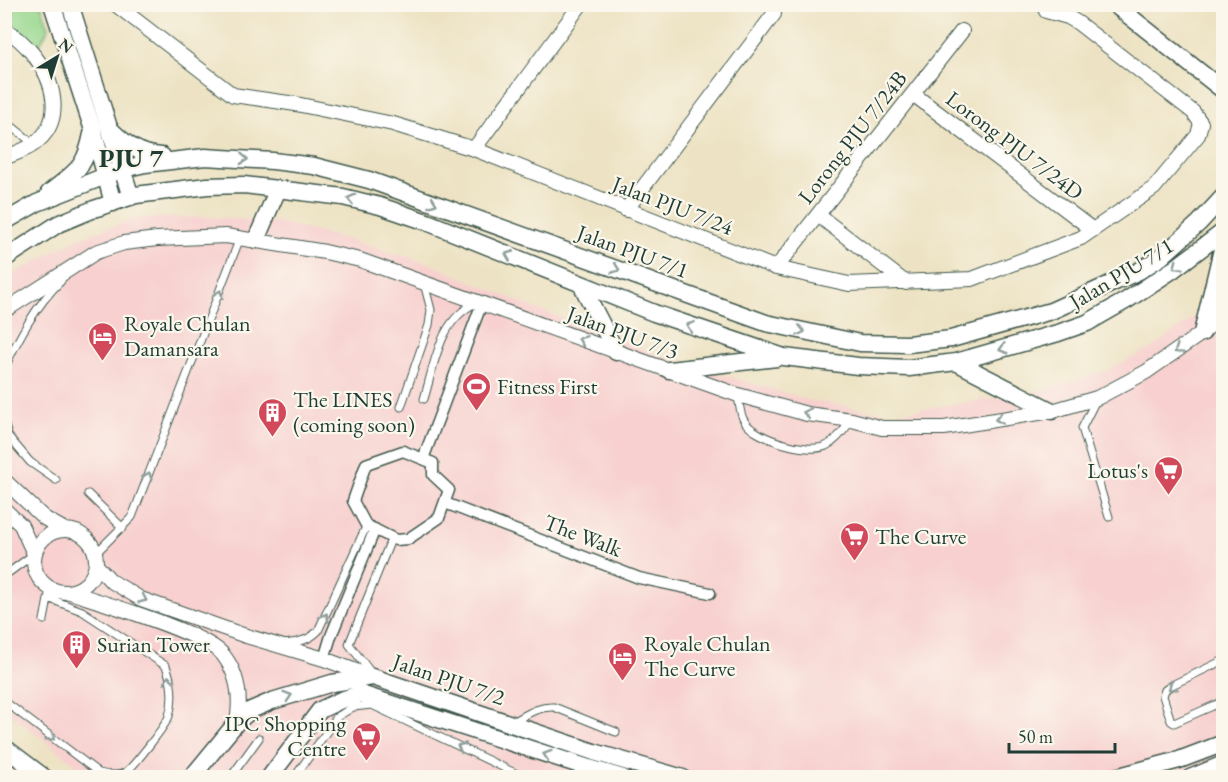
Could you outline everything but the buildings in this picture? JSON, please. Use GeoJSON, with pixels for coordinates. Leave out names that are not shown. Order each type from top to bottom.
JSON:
{"type":"FeatureCollection","features":[{"type":"Feature","properties":{"kind":"street"},"geometry":{"type":"LineString","coordinates":[[52,4],[101,129],[123,169],[131,197]]}},
{"type":"Feature","properties":{"kind":"street"},"geometry":{"type":"LineString","coordinates":[[70,4],[101,129],[105,177],[113,203]]}},
{"type":"Feature","properties":{"kind":"street","name":"Jalan PJU 7/24"},"geometry":{"type":"LineString","coordinates":[[115,4],[233,96],[296,104],[393,124],[474,149],[776,268],[849,284],[972,279],[1081,238],[1154,188],[1198,135],[1201,123],[1193,112],[1078,23],[1046,10]]}},
{"type":"Feature","properties":{"kind":"street"},"geometry":{"type":"LineString","coordinates":[[474,149],[581,4]]}},
{"type":"Feature","properties":{"kind":"street"},"geometry":{"type":"LineString","coordinates":[[1119,6],[1223,90]]}},
{"type":"Feature","properties":{"kind":"street"},"geometry":{"type":"LineString","coordinates":[[626,210],[774,14]]}},
{"type":"Feature","properties":{"kind":"street"},"geometry":{"type":"LineString","coordinates":[[4,28],[32,53],[52,87],[55,105],[52,120],[45,133],[34,144],[4,158]]}},
{"type":"Feature","properties":{"kind":"street","name":"Lorong PJU 7/24B"},"geometry":{"type":"LineString","coordinates":[[776,268],[962,32]]}},
{"type":"Feature","properties":{"kind":"street","name":"Lorong PJU 7/24D"},"geometry":{"type":"LineString","coordinates":[[913,94],[1093,230]]}},
{"type":"Feature","properties":{"kind":"street"},"geometry":{"type":"LineString","coordinates":[[101,129],[141,153],[157,156],[205,157]]}},
{"type":"Feature","properties":{"kind":"street"},"geometry":{"type":"LineString","coordinates":[[37,203],[83,164],[101,129]]}},
{"type":"Feature","properties":{"kind":"street","name":"Jalan PJU 7/1"},"geometry":{"type":"LineString","coordinates":[[4,222],[37,203],[123,169],[205,157],[273,160],[314,166],[369,180],[766,323],[860,343],[908,344],[951,339],[1050,311],[1139,271],[1161,257],[1199,223],[1224,196]]}},
{"type":"Feature","properties":{"kind":"street","name":"Jalan PJU 7/1"},"geometry":{"type":"LineString","coordinates":[[4,259],[58,224],[131,197],[207,186],[244,185],[278,189],[343,197],[380,206],[427,222],[654,313],[784,357],[858,366],[909,368],[956,362],[1087,323],[1174,269],[1224,231]]}},
{"type":"Feature","properties":{"kind":"street"},"geometry":{"type":"LineString","coordinates":[[248,239],[278,189]]}},
{"type":"Feature","properties":{"kind":"street"},"geometry":{"type":"LineString","coordinates":[[818,215],[906,283]]}},
{"type":"Feature","properties":{"kind":"street","name":"Jalan PJU 7/3"},"geometry":{"type":"LineString","coordinates":[[4,311],[96,252],[124,243],[226,236],[360,260],[738,395],[807,414],[852,420],[882,428],[944,428],[1052,411],[1097,398],[1146,372],[1202,333],[1224,313]]}},
{"type":"Feature","properties":{"kind":"street"},"geometry":{"type":"LineString","coordinates":[[1202,333],[1224,241]]}},
{"type":"Feature","properties":{"kind":"street"},"geometry":{"type":"LineString","coordinates":[[581,284],[616,352]]}},
{"type":"Feature","properties":{"kind":"street"},"geometry":{"type":"LineString","coordinates":[[423,459],[480,303]]}},
{"type":"Feature","properties":{"kind":"street"},"geometry":{"type":"LineString","coordinates":[[669,370],[784,357]]}},
{"type":"Feature","properties":{"kind":"street"},"geometry":{"type":"LineString","coordinates":[[956,362],[1052,411]]}},
{"type":"Feature","properties":{"kind":"street"},"geometry":{"type":"LineString","coordinates":[[403,450],[423,459],[433,464],[433,475],[449,490],[440,518],[408,539],[396,540],[370,529],[353,501],[366,464],[403,450]]}},
{"type":"Feature","properties":{"kind":"street"},"geometry":{"type":"LineString","coordinates":[[4,480],[44,518],[65,530]]}},
{"type":"Feature","properties":{"kind":"street","name":"The Walk"},"geometry":{"type":"LineString","coordinates":[[445,503],[639,578],[710,593]]}},
{"type":"Feature","properties":{"kind":"street"},"geometry":{"type":"LineString","coordinates":[[4,509],[21,525],[34,554]]}},
{"type":"Feature","properties":{"kind":"street"},"geometry":{"type":"LineString","coordinates":[[324,659],[370,529]]}},
{"type":"Feature","properties":{"kind":"street"},"geometry":{"type":"LineString","coordinates":[[96,560],[93,575],[88,583],[70,592],[49,593],[36,574],[33,564],[38,544],[45,536],[54,531],[75,531],[92,544],[96,560],[111,581],[141,600],[324,659],[374,678]]}},
{"type":"Feature","properties":{"kind":"street"},"geometry":{"type":"LineString","coordinates":[[70,592],[110,604],[194,636],[208,642],[224,654],[234,674],[240,702],[237,722]]}},
{"type":"Feature","properties":{"kind":"street","name":"Jalan PJU 7/2"},"geometry":{"type":"LineString","coordinates":[[191,777],[237,722],[251,710],[272,701],[332,683],[374,678],[510,724],[589,766],[683,777]]}},
{"type":"Feature","properties":{"kind":"street","name":"Jalan PJU 7/2"},"geometry":{"type":"LineString","coordinates":[[269,777],[320,710],[340,700],[361,694],[623,777]]}},
{"type":"Feature","properties":{"kind":"street"},"geometry":{"type":"LineString","coordinates":[[1112,777],[1159,771],[1179,760],[1224,743]]}},
{"type":"Feature","properties":{"kind":"street"},"geometry":{"type":"LineString","coordinates":[[4,747],[45,777]]}},
{"type":"Feature","properties":{"kind":"street"},"geometry":{"type":"LineString","coordinates":[[1190,777],[1224,764]]}},
{"type":"Feature","properties":{"kind":"lane"},"geometry":{"type":"LineString","coordinates":[[4,120],[34,144]]}},
{"type":"Feature","properties":{"kind":"lane"},"geometry":{"type":"LineString","coordinates":[[96,560],[132,517],[248,239]]}},
{"type":"Feature","properties":{"kind":"lane"},"geometry":{"type":"LineString","coordinates":[[4,369],[25,329],[47,295],[75,266]]}},
{"type":"Feature","properties":{"kind":"lane"},"geometry":{"type":"LineString","coordinates":[[401,407],[429,325],[431,310],[424,282]]}},
{"type":"Feature","properties":{"kind":"lane"},"geometry":{"type":"LineString","coordinates":[[424,399],[444,335],[453,318],[465,308],[480,303]]}},
{"type":"Feature","properties":{"kind":"lane"},"geometry":{"type":"LineString","coordinates":[[738,395],[744,422],[755,432],[770,440],[811,448],[824,447],[834,441],[852,420]]}},
{"type":"Feature","properties":{"kind":"lane"},"geometry":{"type":"LineString","coordinates":[[1097,398],[1082,428],[1109,517]]}},
{"type":"Feature","properties":{"kind":"lane"},"geometry":{"type":"LineString","coordinates":[[4,422],[6,438],[30,462],[56,480]]}},
{"type":"Feature","properties":{"kind":"lane"},"geometry":{"type":"LineString","coordinates":[[88,494],[123,528]]}},
{"type":"Feature","properties":{"kind":"lane"},"geometry":{"type":"LineString","coordinates":[[278,644],[301,642],[318,631],[370,529]]}},
{"type":"Feature","properties":{"kind":"lane"},"geometry":{"type":"LineString","coordinates":[[374,678],[349,644],[390,542]]}},
{"type":"Feature","properties":{"kind":"lane"},"geometry":{"type":"LineString","coordinates":[[4,576],[34,554]]}},
{"type":"Feature","properties":{"kind":"lane"},"geometry":{"type":"LineString","coordinates":[[4,701],[99,773],[111,775],[125,773],[169,718],[172,679],[166,666],[82,611],[49,593],[44,620]]}},
{"type":"Feature","properties":{"kind":"lane"},"geometry":{"type":"LineString","coordinates":[[1224,660],[1172,685],[1165,690],[1163,696],[1171,721],[1174,723],[1224,701]]}},
{"type":"Feature","properties":{"kind":"lane"},"geometry":{"type":"LineString","coordinates":[[294,777],[337,717],[353,707],[372,705],[517,774],[534,777]]}},
{"type":"Feature","properties":{"kind":"lane"},"geometry":{"type":"LineString","coordinates":[[510,724],[545,706],[554,707],[616,732]]}},
{"type":"Feature","properties":{"kind":"lane"},"geometry":{"type":"LineString","coordinates":[[230,777],[259,738]]}},
{"type":"Feature","properties":{"kind":"shaded area"},"geometry":{"type":"Polygon","coordinates":[[[207,217],[277,222],[350,240],[430,264],[527,305],[664,357],[804,399],[890,414],[1039,391],[1108,370],[1155,346],[1223,296],[1223,777],[92,777],[5,710],[4,279],[79,238],[138,218],[207,217]]]}},
{"type":"Feature","properties":{"kind":"green space"},"geometry":{"type":"Polygon","coordinates":[[[4,5],[41,5],[49,28],[38,47],[5,19],[4,5]]]}},
{"type":"Feature","properties":{"kind":"railway"},"geometry":{"type":"LineString","coordinates":[[4,762],[25,778]]}},
{"type":"Feature","properties":{"kind":"place","name":"Royale Chulan Damansara"},"geometry":{"type":"Point","coordinates":[103,362]}},
{"type":"Feature","properties":{"kind":"place","name":"Fitness First"},"geometry":{"type":"Point","coordinates":[476,412]}},
{"type":"Feature","properties":{"kind":"place","name":"The LINES (coming soon)"},"geometry":{"type":"Point","coordinates":[272,438]}},
{"type":"Feature","properties":{"kind":"place","name":"Lotus's"},"geometry":{"type":"Point","coordinates":[1169,496]}},
{"type":"Feature","properties":{"kind":"place","name":"The Curve"},"geometry":{"type":"Point","coordinates":[854,562]}},
{"type":"Feature","properties":{"kind":"place","name":"Surian Tower"},"geometry":{"type":"Point","coordinates":[76,670]}},
{"type":"Feature","properties":{"kind":"place","name":"Royale Chulan The Curve"},"geometry":{"type":"Point","coordinates":[623,682]}},
{"type":"Feature","properties":{"kind":"place","name":"IPC Shopping Centre"},"geometry":{"type":"Point","coordinates":[367,762]}},
{"type":"Feature","properties":{"kind":"district","name":"PJU 7"},"geometry":{"type":"Point","coordinates":[131,158]}}]}
